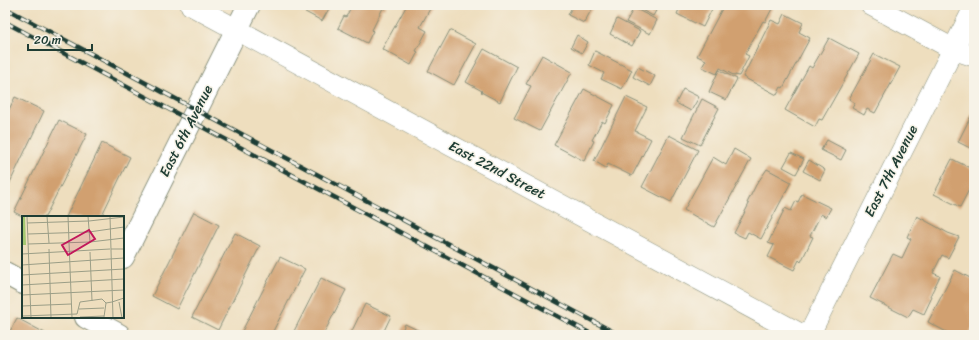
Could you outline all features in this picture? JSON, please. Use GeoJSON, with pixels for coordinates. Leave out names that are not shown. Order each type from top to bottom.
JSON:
{"type":"FeatureCollection","features":[{"type":"Feature","properties":{"kind":"street","name":"East 22nd Street"},"geometry":{"type":"LineString","coordinates":[[191,5],[802,335]]}},
{"type":"Feature","properties":{"kind":"street","name":"East 6th Avenue"},"geometry":{"type":"LineString","coordinates":[[124,255],[249,5]]}},
{"type":"Feature","properties":{"kind":"street"},"geometry":{"type":"LineString","coordinates":[[871,5],[953,49],[974,56]]}},
{"type":"Feature","properties":{"kind":"street","name":"East 7th Avenue"},"geometry":{"type":"LineString","coordinates":[[809,335],[974,8]]}},
{"type":"Feature","properties":{"kind":"street"},"geometry":{"type":"LineString","coordinates":[[5,273],[22,282]]}},
{"type":"Feature","properties":{"kind":"street"},"geometry":{"type":"LineString","coordinates":[[88,322],[120,335]]}},
{"type":"Feature","properties":{"kind":"building"},"geometry":{"type":"Polygon","coordinates":[[[298,5],[331,5],[322,21],[296,7],[298,5]]]}},
{"type":"Feature","properties":{"kind":"building"},"geometry":{"type":"Polygon","coordinates":[[[352,5],[387,5],[385,9],[383,8],[367,43],[338,28],[352,5]]]}},
{"type":"Feature","properties":{"kind":"building"},"geometry":{"type":"Polygon","coordinates":[[[407,5],[432,5],[420,27],[427,31],[416,51],[418,52],[411,65],[382,49],[407,5]]]}},
{"type":"Feature","properties":{"kind":"building"},"geometry":{"type":"Polygon","coordinates":[[[573,5],[594,5],[584,23],[568,15],[573,5]]]}},
{"type":"Feature","properties":{"kind":"building"},"geometry":{"type":"Polygon","coordinates":[[[632,5],[659,5],[653,16],[632,5]]]}},
{"type":"Feature","properties":{"kind":"building"},"geometry":{"type":"Polygon","coordinates":[[[681,5],[714,5],[703,27],[677,14],[681,5]]]}},
{"type":"Feature","properties":{"kind":"building"},"geometry":{"type":"Polygon","coordinates":[[[724,5],[774,5],[765,22],[763,21],[745,54],[749,56],[739,76],[735,76],[720,68],[717,74],[702,67],[706,60],[697,56],[724,5]]]}},
{"type":"Feature","properties":{"kind":"building"},"geometry":{"type":"Polygon","coordinates":[[[634,8],[657,20],[650,34],[626,22],[634,8]]]}},
{"type":"Feature","properties":{"kind":"building"},"geometry":{"type":"Polygon","coordinates":[[[785,14],[803,23],[799,32],[810,38],[783,88],[781,87],[777,95],[743,77],[771,20],[780,24],[785,14]]]}},
{"type":"Feature","properties":{"kind":"building"},"geometry":{"type":"Polygon","coordinates":[[[617,19],[640,31],[632,46],[610,34],[617,19]]]}},
{"type":"Feature","properties":{"kind":"building"},"geometry":{"type":"Polygon","coordinates":[[[450,30],[476,44],[454,85],[428,71],[450,30]]]}},
{"type":"Feature","properties":{"kind":"building"},"geometry":{"type":"Polygon","coordinates":[[[577,35],[588,42],[582,53],[571,47],[577,35]]]}},
{"type":"Feature","properties":{"kind":"building"},"geometry":{"type":"Polygon","coordinates":[[[829,38],[859,54],[822,120],[819,119],[815,127],[785,110],[809,66],[812,68],[829,38]]]}},
{"type":"Feature","properties":{"kind":"building"},"geometry":{"type":"Polygon","coordinates":[[[484,49],[517,67],[500,102],[466,82],[484,49]]]}},
{"type":"Feature","properties":{"kind":"building"},"geometry":{"type":"Polygon","coordinates":[[[595,51],[632,70],[622,89],[601,79],[604,73],[589,65],[595,51]]]}},
{"type":"Feature","properties":{"kind":"building"},"geometry":{"type":"Polygon","coordinates":[[[874,54],[900,67],[875,113],[867,109],[864,115],[852,108],[855,103],[849,99],[874,54]]]}},
{"type":"Feature","properties":{"kind":"building"},"geometry":{"type":"Polygon","coordinates":[[[542,55],[572,72],[540,131],[514,118],[531,86],[526,84],[542,55]]]}},
{"type":"Feature","properties":{"kind":"building"},"geometry":{"type":"Polygon","coordinates":[[[638,67],[655,76],[650,86],[633,77],[638,67]]]}},
{"type":"Feature","properties":{"kind":"building"},"geometry":{"type":"Polygon","coordinates":[[[719,70],[737,79],[726,100],[709,92],[719,70]]]}},
{"type":"Feature","properties":{"kind":"building"},"geometry":{"type":"Polygon","coordinates":[[[584,89],[614,105],[605,123],[602,121],[592,140],[594,141],[584,161],[554,145],[584,89]]]}},
{"type":"Feature","properties":{"kind":"building"},"geometry":{"type":"Polygon","coordinates":[[[683,89],[699,97],[691,111],[676,103],[683,89]]]}},
{"type":"Feature","properties":{"kind":"building"},"geometry":{"type":"Polygon","coordinates":[[[15,97],[44,111],[5,193],[5,118],[15,97]]]}},
{"type":"Feature","properties":{"kind":"building"},"geometry":{"type":"Polygon","coordinates":[[[626,97],[647,107],[635,131],[651,139],[632,176],[608,164],[606,168],[594,161],[626,97]]]}},
{"type":"Feature","properties":{"kind":"building"},"geometry":{"type":"Polygon","coordinates":[[[702,99],[719,108],[700,145],[683,137],[702,99]]]}},
{"type":"Feature","properties":{"kind":"building"},"geometry":{"type":"Polygon","coordinates":[[[974,110],[974,150],[958,142],[974,110]]]}},
{"type":"Feature","properties":{"kind":"building"},"geometry":{"type":"Polygon","coordinates":[[[59,120],[87,134],[46,216],[22,216],[14,212],[59,120]]]}},
{"type":"Feature","properties":{"kind":"building"},"geometry":{"type":"Polygon","coordinates":[[[669,135],[698,150],[671,202],[642,187],[669,135]]]}},
{"type":"Feature","properties":{"kind":"building"},"geometry":{"type":"Polygon","coordinates":[[[827,140],[846,150],[841,160],[821,150],[827,140]]]}},
{"type":"Feature","properties":{"kind":"building"},"geometry":{"type":"Polygon","coordinates":[[[102,143],[130,157],[101,216],[66,216],[102,143]]]}},
{"type":"Feature","properties":{"kind":"building"},"geometry":{"type":"Polygon","coordinates":[[[734,149],[751,159],[714,227],[684,210],[713,157],[726,165],[734,149]]]}},
{"type":"Feature","properties":{"kind":"building"},"geometry":{"type":"Polygon","coordinates":[[[791,153],[804,159],[796,174],[783,167],[791,153]]]}},
{"type":"Feature","properties":{"kind":"building"},"geometry":{"type":"Polygon","coordinates":[[[952,159],[974,170],[974,180],[960,207],[934,194],[952,159]]]}},
{"type":"Feature","properties":{"kind":"building"},"geometry":{"type":"Polygon","coordinates":[[[809,160],[825,170],[820,180],[803,171],[809,160]]]}},
{"type":"Feature","properties":{"kind":"building"},"geometry":{"type":"Polygon","coordinates":[[[767,169],[791,182],[761,239],[748,232],[745,238],[734,233],[749,204],[747,203],[756,185],[767,169]]]}},
{"type":"Feature","properties":{"kind":"building"},"geometry":{"type":"Polygon","coordinates":[[[802,194],[831,208],[826,217],[821,214],[810,236],[813,237],[801,262],[799,260],[794,270],[768,257],[774,245],[768,243],[785,208],[791,211],[796,201],[798,202],[802,194]]]}},
{"type":"Feature","properties":{"kind":"building"},"geometry":{"type":"Polygon","coordinates":[[[194,212],[219,225],[177,309],[152,296],[194,212]]]}},
{"type":"Feature","properties":{"kind":"building"},"geometry":{"type":"Polygon","coordinates":[[[917,216],[948,233],[959,237],[948,258],[942,255],[933,273],[940,276],[930,296],[932,297],[924,314],[913,309],[908,317],[870,298],[893,254],[902,258],[911,239],[907,237],[917,216]]]}},
{"type":"Feature","properties":{"kind":"building"},"geometry":{"type":"Polygon","coordinates":[[[235,233],[260,246],[218,330],[192,317],[235,233]]]}},
{"type":"Feature","properties":{"kind":"building"},"geometry":{"type":"Polygon","coordinates":[[[280,257],[305,269],[271,335],[240,335],[280,257]]]}},
{"type":"Feature","properties":{"kind":"building"},"geometry":{"type":"Polygon","coordinates":[[[955,270],[974,280],[974,326],[969,335],[952,335],[928,322],[955,270]]]}},
{"type":"Feature","properties":{"kind":"building"},"geometry":{"type":"Polygon","coordinates":[[[321,278],[346,290],[323,335],[292,335],[321,278]]]}},
{"type":"Feature","properties":{"kind":"building"},"geometry":{"type":"Polygon","coordinates":[[[365,304],[391,316],[382,335],[350,335],[365,304]]]}},
{"type":"Feature","properties":{"kind":"building"},"geometry":{"type":"Polygon","coordinates":[[[17,318],[45,333],[44,335],[8,335],[17,318]]]}},
{"type":"Feature","properties":{"kind":"building"},"geometry":{"type":"Polygon","coordinates":[[[405,324],[428,335],[400,335],[405,324]]]}},
{"type":"Feature","properties":{"kind":"railway"},"geometry":{"type":"LineString","coordinates":[[5,8],[619,335]]}},
{"type":"Feature","properties":{"kind":"railway"},"geometry":{"type":"LineString","coordinates":[[5,22],[593,335]]}}]}
